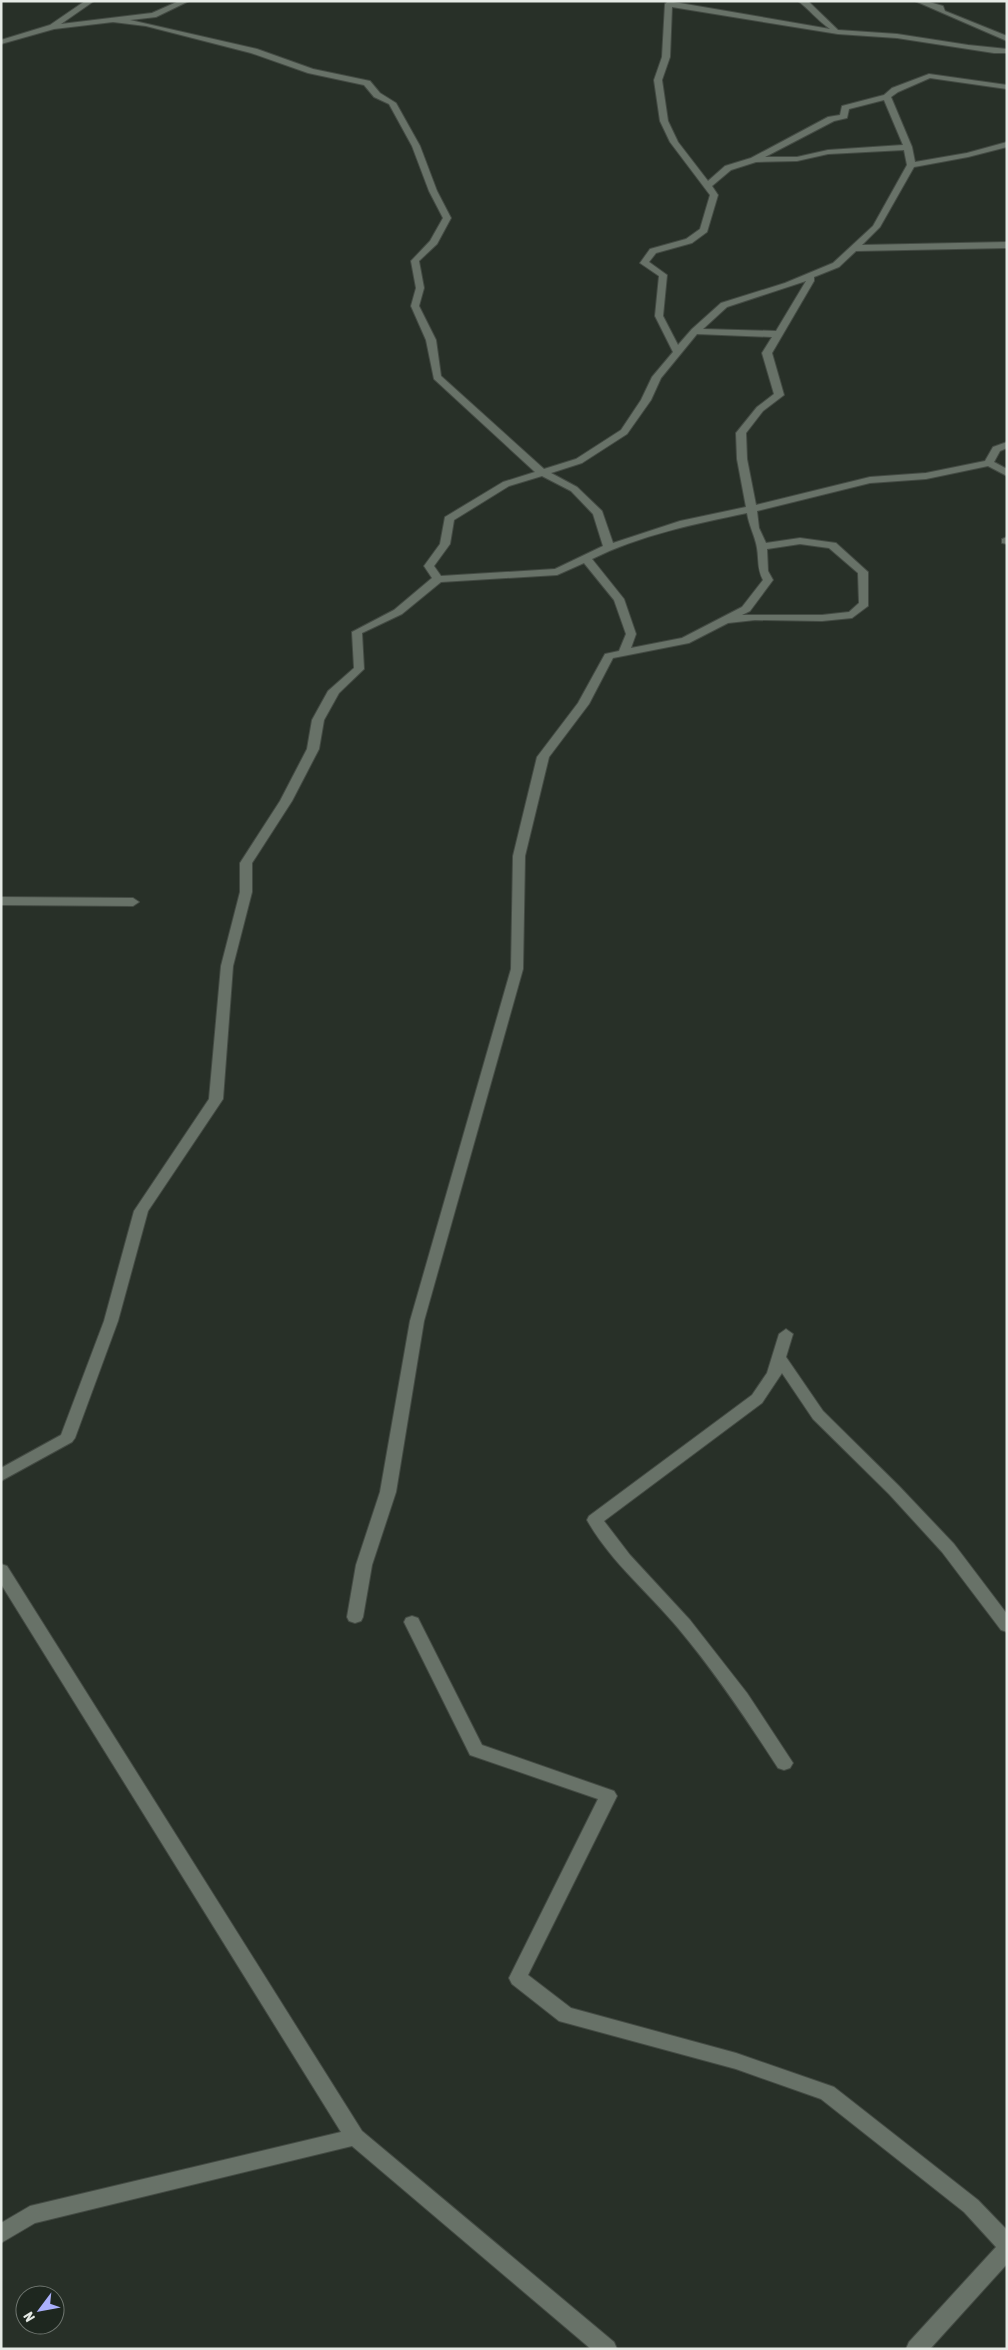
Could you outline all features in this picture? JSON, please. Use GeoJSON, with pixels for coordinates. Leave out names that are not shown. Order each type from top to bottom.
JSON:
{"type":"FeatureCollection","features":[{"type":"Feature","properties":{"kind":"street"},"geometry":{"type":"LineString","coordinates":[[53,27],[73,11],[91,1]]}},
{"type":"Feature","properties":{"kind":"street"},"geometry":{"type":"LineString","coordinates":[[1,42],[53,27],[153,15],[186,1]]}},
{"type":"Feature","properties":{"kind":"street"},"geometry":{"type":"LineString","coordinates":[[801,1],[808,4],[819,18],[840,32]]}},
{"type":"Feature","properties":{"kind":"street"},"geometry":{"type":"LineString","coordinates":[[918,1],[940,8],[942,12],[1007,39]]}},
{"type":"Feature","properties":{"kind":"street"},"geometry":{"type":"LineString","coordinates":[[677,352],[659,316],[663,275],[644,264],[653,251],[689,241],[704,230],[714,195],[674,142],[664,121],[658,80],[666,57],[671,3],[720,10],[760,21],[840,32],[880,33],[948,46],[1007,51]]}},
{"type":"Feature","properties":{"kind":"street"},"geometry":{"type":"LineString","coordinates":[[114,20],[164,28],[254,51],[311,71],[367,83],[377,95],[392,103],[416,146],[432,192],[447,218],[434,242],[415,261],[420,288],[415,306],[431,340],[437,377],[544,474],[574,489],[598,513],[608,548]]}},
{"type":"Feature","properties":{"kind":"street"},"geometry":{"type":"LineString","coordinates":[[707,186],[728,168],[754,160],[831,119],[844,116],[845,108],[887,97],[895,90],[929,76],[1007,87]]}},
{"type":"Feature","properties":{"kind":"street"},"geometry":{"type":"LineString","coordinates":[[438,579],[429,566],[445,544],[449,519],[506,484],[544,474],[579,461],[624,432],[646,400],[657,377],[695,332],[724,305],[810,276],[836,265],[876,227],[911,165],[908,147],[887,97]]}},
{"type":"Feature","properties":{"kind":"street"},"geometry":{"type":"LineString","coordinates":[[911,165],[968,155],[1007,144]]}},
{"type":"Feature","properties":{"kind":"street"},"geometry":{"type":"LineString","coordinates":[[754,160],[797,159],[828,152],[908,147]]}},
{"type":"Feature","properties":{"kind":"street"},"geometry":{"type":"LineString","coordinates":[[854,248],[1007,245]]}},
{"type":"Feature","properties":{"kind":"street"},"geometry":{"type":"LineString","coordinates":[[355,1617],[364,1566],[388,1492],[417,1321],[517,969],[519,856],[543,757],[583,704],[609,656],[685,641],[746,609],[768,580],[763,571],[762,547],[754,528],[742,459],[741,432],[760,409],[779,394],[767,353],[810,281],[810,276]]}},
{"type":"Feature","properties":{"kind":"street"},"geometry":{"type":"LineString","coordinates":[[695,332],[777,334]]}},
{"type":"Feature","properties":{"kind":"street"},"geometry":{"type":"LineString","coordinates":[[989,463],[996,449],[1007,445]]}},
{"type":"Feature","properties":{"kind":"street"},"geometry":{"type":"LineString","coordinates":[[1,1475],[67,1438],[111,1321],[141,1211],[216,1099],[226,966],[246,892],[246,863],[286,801],[314,749],[318,720],[334,691],[359,669],[357,632],[398,612],[438,579],[557,572],[608,548],[684,523],[752,509],[870,480],[926,476],[989,463],[1007,473]]}},
{"type":"Feature","properties":{"kind":"street"},"geometry":{"type":"LineString","coordinates":[[721,622],[755,617],[822,618],[852,615],[864,604],[863,572],[832,545],[800,541],[762,547]]}},
{"type":"Feature","properties":{"kind":"street"},"geometry":{"type":"LineString","coordinates":[[586,558],[619,599],[631,634],[624,652]]}},
{"type":"Feature","properties":{"kind":"street"},"geometry":{"type":"LineString","coordinates":[[1,900],[133,902]]}},
{"type":"Feature","properties":{"kind":"street"},"geometry":{"type":"LineString","coordinates":[[784,1763],[741,1698],[684,1624],[624,1559],[595,1520],[757,1398],[774,1374],[786,1334]]}},
{"type":"Feature","properties":{"kind":"street"},"geometry":{"type":"LineString","coordinates":[[778,1358],[818,1415],[894,1490],[948,1548],[1007,1626]]}},
{"type":"Feature","properties":{"kind":"street"},"geometry":{"type":"LineString","coordinates":[[1,1570],[114,1755],[356,2137],[607,2349]]}},
{"type":"Feature","properties":{"kind":"street"},"geometry":{"type":"LineString","coordinates":[[412,1622],[476,1750],[608,1796],[518,1978],[566,2015],[736,2061],[827,2093],[971,2206],[1007,2244]]}},
{"type":"Feature","properties":{"kind":"street"},"geometry":{"type":"LineString","coordinates":[[1,2234],[30,2215],[356,2137]]}},
{"type":"Feature","properties":{"kind":"street"},"geometry":{"type":"LineString","coordinates":[[916,2349],[1007,2249]]}}]}
